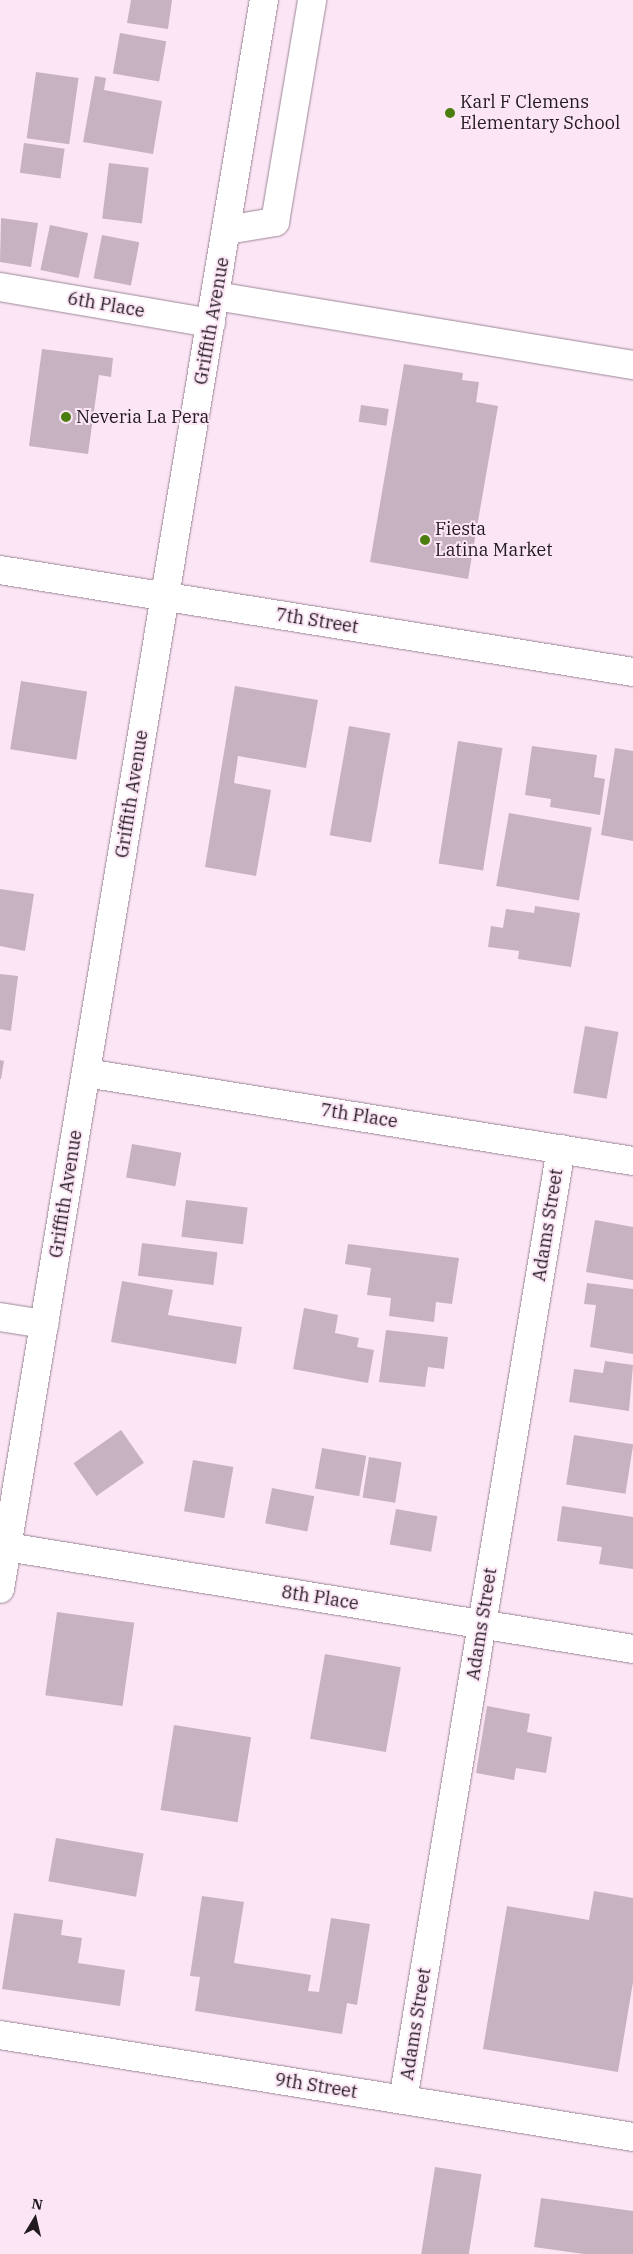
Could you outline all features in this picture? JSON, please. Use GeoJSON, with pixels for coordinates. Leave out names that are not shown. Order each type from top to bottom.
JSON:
{"type":"FeatureCollection","features":[{"type":"Feature","properties":{"kind":"street","name":"Griffith Avenue"},"geometry":{"type":"LineString","coordinates":[[0,1589],[264,0]]}},
{"type":"Feature","properties":{"kind":"street"},"geometry":{"type":"LineString","coordinates":[[227,230],[275,222],[312,0]]}},
{"type":"Feature","properties":{"kind":"street","name":"6th Place"},"geometry":{"type":"LineString","coordinates":[[0,287],[211,323]]}},
{"type":"Feature","properties":{"kind":"street"},"geometry":{"type":"LineString","coordinates":[[216,296],[633,365]]}},
{"type":"Feature","properties":{"kind":"street","name":"7th Street"},"geometry":{"type":"LineString","coordinates":[[0,570],[633,672]]}},
{"type":"Feature","properties":{"kind":"street","name":"7th Place"},"geometry":{"type":"LineString","coordinates":[[86,1072],[633,1160]]}},
{"type":"Feature","properties":{"kind":"street","name":"Adams Street"},"geometry":{"type":"LineString","coordinates":[[403,2100],[561,1149]]}},
{"type":"Feature","properties":{"kind":"street"},"geometry":{"type":"LineString","coordinates":[[0,1317],[44,1324]]}},
{"type":"Feature","properties":{"kind":"street","name":"8th Place"},"geometry":{"type":"LineString","coordinates":[[7,1548],[633,1649]]}},
{"type":"Feature","properties":{"kind":"street","name":"9th Street"},"geometry":{"type":"LineString","coordinates":[[0,2035],[633,2137]]}},
{"type":"Feature","properties":{"kind":"building"},"geometry":{"type":"Polygon","coordinates":[[[131,0],[172,0],[168,29],[127,23],[131,0]]]}},
{"type":"Feature","properties":{"kind":"building"},"geometry":{"type":"Polygon","coordinates":[[[120,33],[166,41],[159,82],[113,73],[120,33]]]}},
{"type":"Feature","properties":{"kind":"building"},"geometry":{"type":"Polygon","coordinates":[[[36,72],[79,78],[69,144],[27,138],[36,72]]]}},
{"type":"Feature","properties":{"kind":"building"},"geometry":{"type":"Polygon","coordinates":[[[95,76],[106,78],[104,90],[162,101],[153,154],[83,142],[95,76]]]}},
{"type":"Feature","properties":{"kind":"building"},"geometry":{"type":"Polygon","coordinates":[[[24,143],[65,149],[60,178],[20,173],[24,143]]]}},
{"type":"Feature","properties":{"kind":"building"},"geometry":{"type":"Polygon","coordinates":[[[109,163],[149,168],[142,223],[102,219],[109,163]]]}},
{"type":"Feature","properties":{"kind":"building"},"geometry":{"type":"Polygon","coordinates":[[[1,218],[38,223],[31,267],[0,262],[1,218]]]}},
{"type":"Feature","properties":{"kind":"building"},"geometry":{"type":"Polygon","coordinates":[[[50,225],[88,233],[79,278],[40,270],[50,225]]]}},
{"type":"Feature","properties":{"kind":"building"},"geometry":{"type":"Polygon","coordinates":[[[102,235],[139,242],[131,285],[94,278],[102,235]]]}},
{"type":"Feature","properties":{"kind":"building"},"geometry":{"type":"Polygon","coordinates":[[[42,349],[113,358],[111,377],[99,375],[88,454],[29,446],[42,349]]]}},
{"type":"Feature","properties":{"kind":"building"},"geometry":{"type":"Polygon","coordinates":[[[404,364],[463,373],[462,380],[479,382],[476,402],[498,406],[468,579],[370,562],[404,364]]]}},
{"type":"Feature","properties":{"kind":"building"},"geometry":{"type":"Polygon","coordinates":[[[361,405],[389,409],[386,426],[359,422],[361,405]]]}},
{"type":"Feature","properties":{"kind":"building"},"geometry":{"type":"Polygon","coordinates":[[[21,681],[87,691],[76,760],[10,749],[21,681]]]}},
{"type":"Feature","properties":{"kind":"building"},"geometry":{"type":"Polygon","coordinates":[[[235,686],[318,700],[306,768],[238,756],[234,783],[271,790],[256,876],[205,867],[235,686]]]}},
{"type":"Feature","properties":{"kind":"building"},"geometry":{"type":"Polygon","coordinates":[[[349,726],[390,733],[371,843],[330,835],[349,726]]]}},
{"type":"Feature","properties":{"kind":"building"},"geometry":{"type":"Polygon","coordinates":[[[458,741],[502,748],[483,871],[439,863],[458,741]]]}},
{"type":"Feature","properties":{"kind":"building"},"geometry":{"type":"Polygon","coordinates":[[[532,746],[597,755],[594,777],[605,779],[600,815],[550,807],[551,799],[525,795],[532,746]]]}},
{"type":"Feature","properties":{"kind":"building"},"geometry":{"type":"Polygon","coordinates":[[[615,748],[633,751],[633,841],[601,835],[615,748]]]}},
{"type":"Feature","properties":{"kind":"building"},"geometry":{"type":"Polygon","coordinates":[[[509,813],[592,828],[579,900],[496,886],[509,813]]]}},
{"type":"Feature","properties":{"kind":"building"},"geometry":{"type":"Polygon","coordinates":[[[0,889],[34,894],[25,951],[0,946],[0,889]]]}},
{"type":"Feature","properties":{"kind":"building"},"geometry":{"type":"Polygon","coordinates":[[[535,906],[580,913],[571,967],[518,959],[519,951],[488,947],[491,926],[503,928],[506,909],[534,913],[535,906]]]}},
{"type":"Feature","properties":{"kind":"building"},"geometry":{"type":"Polygon","coordinates":[[[0,974],[18,976],[11,1031],[0,1029],[0,974]]]}},
{"type":"Feature","properties":{"kind":"building"},"geometry":{"type":"Polygon","coordinates":[[[585,1026],[618,1032],[607,1099],[573,1093],[585,1026]]]}},
{"type":"Feature","properties":{"kind":"building"},"geometry":{"type":"Polygon","coordinates":[[[0,1060],[4,1061],[1,1079],[0,1079],[0,1060]]]}},
{"type":"Feature","properties":{"kind":"building"},"geometry":{"type":"Polygon","coordinates":[[[132,1144],[181,1153],[175,1186],[126,1177],[132,1144]]]}},
{"type":"Feature","properties":{"kind":"building"},"geometry":{"type":"Polygon","coordinates":[[[186,1200],[248,1208],[243,1244],[181,1237],[186,1200]]]}},
{"type":"Feature","properties":{"kind":"building"},"geometry":{"type":"Polygon","coordinates":[[[595,1220],[633,1227],[633,1280],[586,1272],[595,1220]]]}},
{"type":"Feature","properties":{"kind":"building"},"geometry":{"type":"Polygon","coordinates":[[[142,1243],[217,1252],[213,1285],[138,1276],[142,1243]]]}},
{"type":"Feature","properties":{"kind":"building"},"geometry":{"type":"Polygon","coordinates":[[[348,1244],[459,1258],[452,1304],[436,1302],[434,1322],[389,1316],[391,1298],[367,1295],[371,1268],[345,1264],[348,1244]]]}},
{"type":"Feature","properties":{"kind":"building"},"geometry":{"type":"Polygon","coordinates":[[[122,1281],[173,1290],[168,1315],[242,1327],[236,1364],[111,1342],[122,1281]]]}},
{"type":"Feature","properties":{"kind":"building"},"geometry":{"type":"Polygon","coordinates":[[[587,1283],[633,1289],[633,1354],[590,1347],[596,1305],[584,1304],[587,1283]]]}},
{"type":"Feature","properties":{"kind":"building"},"geometry":{"type":"Polygon","coordinates":[[[304,1308],[338,1315],[335,1333],[359,1338],[357,1347],[374,1350],[368,1383],[293,1369],[304,1308]]]}},
{"type":"Feature","properties":{"kind":"building"},"geometry":{"type":"Polygon","coordinates":[[[386,1330],[448,1337],[444,1369],[428,1367],[425,1387],[379,1382],[386,1330]]]}},
{"type":"Feature","properties":{"kind":"building"},"geometry":{"type":"Polygon","coordinates":[[[605,1361],[633,1365],[629,1411],[569,1402],[574,1369],[603,1373],[605,1361]]]}},
{"type":"Feature","properties":{"kind":"building"},"geometry":{"type":"Polygon","coordinates":[[[121,1430],[144,1463],[96,1496],[73,1463],[121,1430]]]}},
{"type":"Feature","properties":{"kind":"building"},"geometry":{"type":"Polygon","coordinates":[[[574,1435],[633,1444],[625,1494],[566,1484],[574,1435]]]}},
{"type":"Feature","properties":{"kind":"building"},"geometry":{"type":"Polygon","coordinates":[[[322,1448],[366,1456],[359,1496],[315,1488],[322,1448]]]}},
{"type":"Feature","properties":{"kind":"building"},"geometry":{"type":"Polygon","coordinates":[[[369,1457],[402,1462],[395,1503],[363,1497],[369,1457]]]}},
{"type":"Feature","properties":{"kind":"building"},"geometry":{"type":"Polygon","coordinates":[[[193,1460],[233,1467],[224,1518],[184,1511],[193,1460]]]}},
{"type":"Feature","properties":{"kind":"building"},"geometry":{"type":"Polygon","coordinates":[[[272,1488],[314,1496],[307,1532],[265,1523],[272,1488]]]}},
{"type":"Feature","properties":{"kind":"building"},"geometry":{"type":"Polygon","coordinates":[[[562,1506],[633,1517],[633,1569],[599,1564],[602,1547],[557,1541],[562,1506]]]}},
{"type":"Feature","properties":{"kind":"building"},"geometry":{"type":"Polygon","coordinates":[[[396,1509],[437,1516],[431,1552],[390,1544],[396,1509]]]}},
{"type":"Feature","properties":{"kind":"building"},"geometry":{"type":"Polygon","coordinates":[[[57,1612],[134,1623],[123,1706],[45,1695],[57,1612]]]}},
{"type":"Feature","properties":{"kind":"building"},"geometry":{"type":"Polygon","coordinates":[[[325,1654],[401,1667],[386,1752],[310,1739],[325,1654]]]}},
{"type":"Feature","properties":{"kind":"building"},"geometry":{"type":"Polygon","coordinates":[[[487,1706],[530,1714],[527,1732],[552,1737],[546,1773],[516,1768],[514,1780],[476,1773],[487,1706]]]}},
{"type":"Feature","properties":{"kind":"building"},"geometry":{"type":"Polygon","coordinates":[[[174,1725],[251,1737],[238,1822],[161,1810],[174,1725]]]}},
{"type":"Feature","properties":{"kind":"building"},"geometry":{"type":"Polygon","coordinates":[[[56,1838],[144,1853],[136,1897],[48,1881],[56,1838]]]}},
{"type":"Feature","properties":{"kind":"building"},"geometry":{"type":"Polygon","coordinates":[[[594,1891],[633,1898],[633,1982],[618,2072],[483,2049],[507,1906],[589,1920],[594,1891]]]}},
{"type":"Feature","properties":{"kind":"building"},"geometry":{"type":"Polygon","coordinates":[[[202,1896],[244,1902],[234,1963],[311,1975],[308,1991],[319,1992],[331,1918],[370,1924],[357,2005],[347,2003],[342,2034],[195,2011],[200,1977],[190,1976],[202,1896]]]}},
{"type":"Feature","properties":{"kind":"building"},"geometry":{"type":"Polygon","coordinates":[[[14,1913],[63,1920],[61,1935],[82,1938],[78,1963],[125,1970],[120,2006],[2,1989],[14,1913]]]}},
{"type":"Feature","properties":{"kind":"building"},"geometry":{"type":"Polygon","coordinates":[[[435,2167],[481,2174],[469,2254],[421,2254],[435,2167]]]}},
{"type":"Feature","properties":{"kind":"building"},"geometry":{"type":"Polygon","coordinates":[[[541,2198],[633,2211],[633,2254],[584,2254],[534,2247],[541,2198]]]}},
{"type":"Feature","properties":{"kind":"place","name":"Karl F Clemens Elementary School"},"geometry":{"type":"Point","coordinates":[450,113]}},
{"type":"Feature","properties":{"kind":"place","name":"Neveria La Pera"},"geometry":{"type":"Point","coordinates":[66,417]}},
{"type":"Feature","properties":{"kind":"place","name":"Fiesta Latina Market"},"geometry":{"type":"Point","coordinates":[425,540]}}]}
